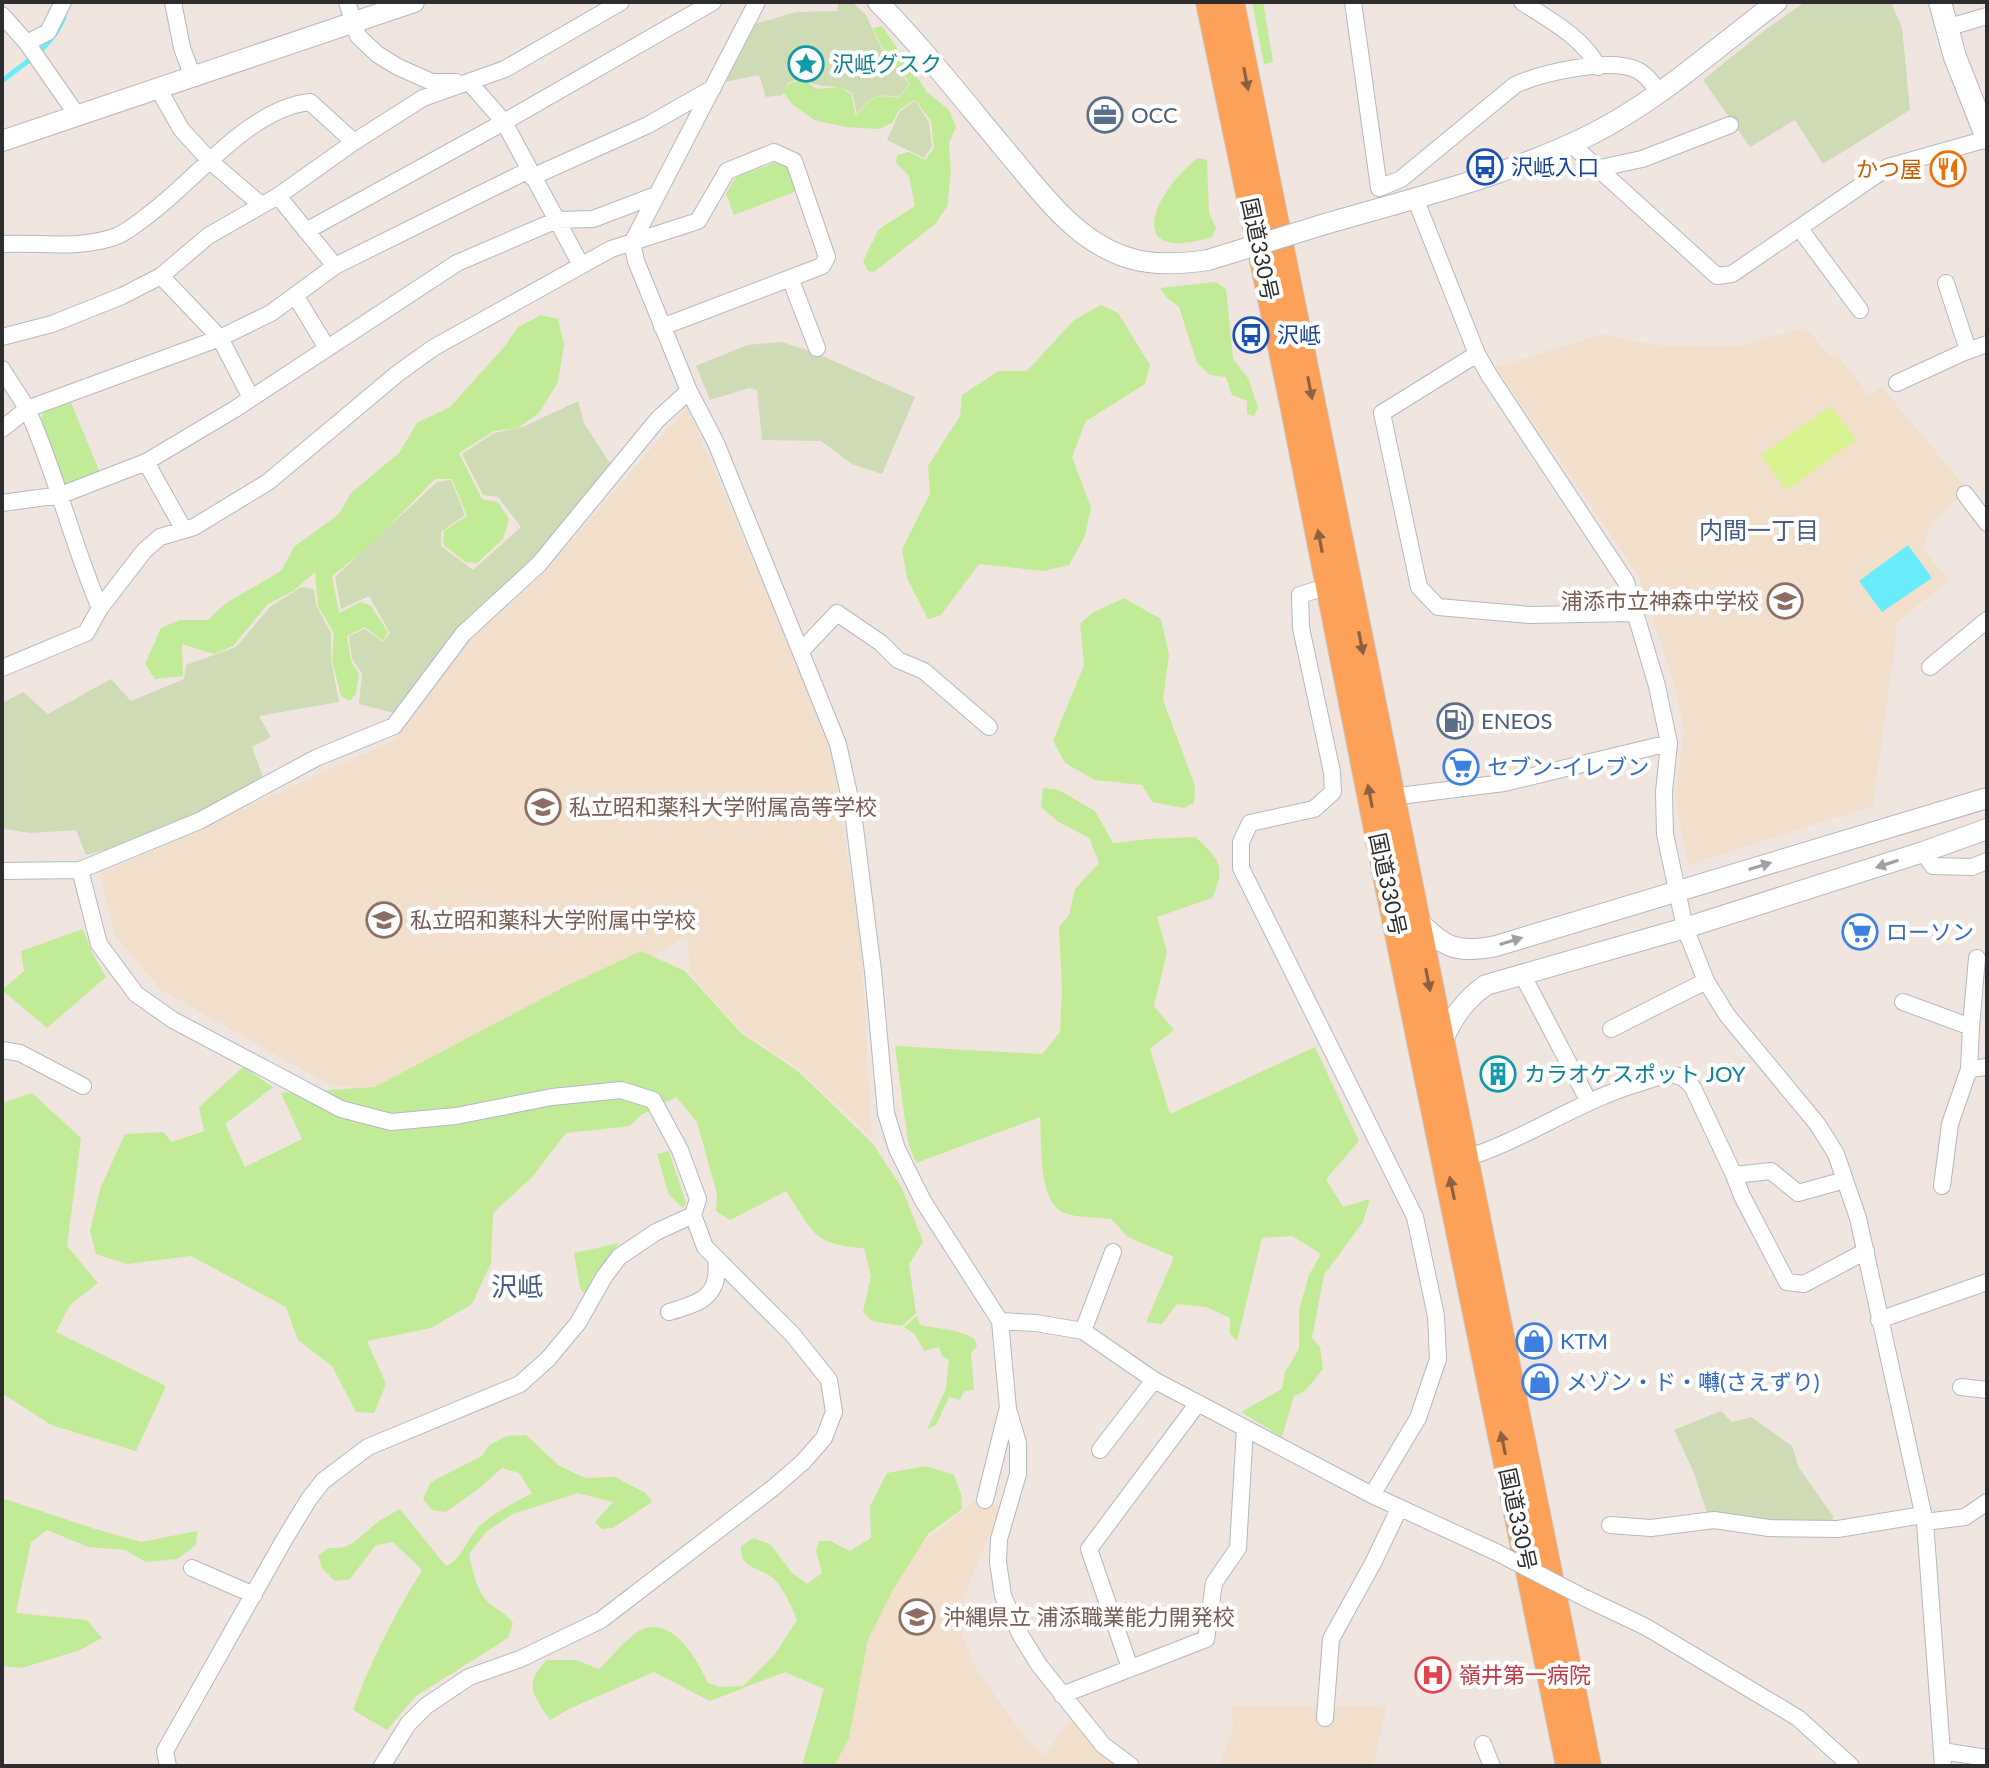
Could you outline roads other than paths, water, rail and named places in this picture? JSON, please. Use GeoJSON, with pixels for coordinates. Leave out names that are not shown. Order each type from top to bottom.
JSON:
{"type":"FeatureCollection","features":[{"type":"Feature","properties":{"kind":"highway","name":"国道330号"},"geometry":{"type":"LineString","coordinates":[[1209,2],[1569,1766]]}},
{"type":"Feature","properties":{"kind":"highway","name":"国道330号"},"geometry":{"type":"LineString","coordinates":[[1231,2],[1588,1766]]}},
{"type":"Feature","properties":{"kind":"main road"},"geometry":{"type":"LineString","coordinates":[[1940,2],[1972,106],[1987,138]]}},
{"type":"Feature","properties":{"kind":"street"},"geometry":{"type":"LineString","coordinates":[[32,51],[48,32],[63,2]]}},
{"type":"Feature","properties":{"kind":"street"},"geometry":{"type":"LineString","coordinates":[[173,2],[182,48],[193,77]]}},
{"type":"Feature","properties":{"kind":"street"},"geometry":{"type":"LineString","coordinates":[[347,2],[358,36],[377,54],[432,82],[469,82],[504,122],[581,265]]}},
{"type":"Feature","properties":{"kind":"street"},"geometry":{"type":"LineString","coordinates":[[2,141],[414,2]]}},
{"type":"Feature","properties":{"kind":"street"},"geometry":{"type":"LineString","coordinates":[[2,337],[52,324],[122,296],[161,276],[208,236],[278,196],[423,98],[505,69],[621,2]]}},
{"type":"Feature","properties":{"kind":"street"},"geometry":{"type":"LineString","coordinates":[[306,231],[713,2]]}},
{"type":"Feature","properties":{"kind":"street"},"geometry":{"type":"LineString","coordinates":[[757,2],[632,243],[662,327],[689,391],[716,443],[838,744],[853,812],[873,971],[886,1113],[897,1149],[923,1201],[1000,1321],[1008,1409],[1018,1443],[1018,1474],[999,1539],[998,1562],[1003,1596],[1021,1636],[1062,1695],[1103,1745],[1131,1766]]}},
{"type":"Feature","properties":{"kind":"street"},"geometry":{"type":"LineString","coordinates":[[878,2],[1054,207],[1080,231],[1129,259],[1171,264],[1208,260],[1415,198],[1496,173],[1571,144],[1595,133],[1659,92],[1777,2]]}},
{"type":"Feature","properties":{"kind":"street"},"geometry":{"type":"LineString","coordinates":[[1353,2],[1379,188],[1401,179],[1515,85],[1537,75],[1598,67],[1627,67],[1639,71],[1659,92]]}},
{"type":"Feature","properties":{"kind":"street"},"geometry":{"type":"LineString","coordinates":[[1522,2],[1581,43],[1598,67]]}},
{"type":"Feature","properties":{"kind":"street"},"geometry":{"type":"LineString","coordinates":[[2,15],[77,115]]}},
{"type":"Feature","properties":{"kind":"street"},"geometry":{"type":"LineString","coordinates":[[1946,28],[1987,16]]}},
{"type":"Feature","properties":{"kind":"street"},"geometry":{"type":"LineString","coordinates":[[158,88],[181,129],[211,162],[260,204]]}},
{"type":"Feature","properties":{"kind":"street"},"geometry":{"type":"LineString","coordinates":[[2,429],[27,409],[220,338],[271,313],[335,266],[531,174],[648,125],[714,88]]}},
{"type":"Feature","properties":{"kind":"street"},"geometry":{"type":"LineString","coordinates":[[2,244],[73,246],[118,235],[160,206],[261,118],[283,106],[310,102],[354,142]]}},
{"type":"Feature","properties":{"kind":"street"},"geometry":{"type":"LineString","coordinates":[[1600,168],[1642,159],[1730,125]]}},
{"type":"Feature","properties":{"kind":"street"},"geometry":{"type":"LineString","coordinates":[[1571,144],[1717,276],[1732,274],[1888,167],[1987,138]]}},
{"type":"Feature","properties":{"kind":"street"},"geometry":{"type":"LineString","coordinates":[[2,668],[86,633],[100,608],[144,551],[160,537],[184,530],[224,511],[268,482],[397,374],[433,348],[611,249],[698,221],[727,171],[774,152],[794,161],[827,257],[822,266],[662,327]]}},
{"type":"Feature","properties":{"kind":"street"},"geometry":{"type":"LineString","coordinates":[[2,503],[61,495],[146,462],[251,398],[457,263],[557,220],[593,219],[656,195]]}},
{"type":"Feature","properties":{"kind":"street"},"geometry":{"type":"LineString","coordinates":[[278,196],[335,266]]}},
{"type":"Feature","properties":{"kind":"street"},"geometry":{"type":"LineString","coordinates":[[1415,198],[1477,354],[1626,582],[1657,686],[1669,743],[1664,792],[1665,834],[1685,928],[1706,981],[1727,1015],[1818,1125],[1836,1154],[1866,1251],[1924,1519],[1943,1759],[1987,1758]]}},
{"type":"Feature","properties":{"kind":"street"},"geometry":{"type":"LineString","coordinates":[[1800,229],[1860,310]]}},
{"type":"Feature","properties":{"kind":"street"},"geometry":{"type":"LineString","coordinates":[[161,276],[220,338],[251,398]]}},
{"type":"Feature","properties":{"kind":"street"},"geometry":{"type":"LineString","coordinates":[[790,278],[817,348]]}},
{"type":"Feature","properties":{"kind":"street"},"geometry":{"type":"LineString","coordinates":[[1946,283],[1968,350]]}},
{"type":"Feature","properties":{"kind":"street"},"geometry":{"type":"LineString","coordinates":[[295,295],[327,348]]}},
{"type":"Feature","properties":{"kind":"street"},"geometry":{"type":"LineString","coordinates":[[1897,383],[1987,344]]}},
{"type":"Feature","properties":{"kind":"street"},"geometry":{"type":"LineString","coordinates":[[1477,354],[1382,413],[1419,587],[1438,607],[1530,615],[1635,613]]}},
{"type":"Feature","properties":{"kind":"street"},"geometry":{"type":"LineString","coordinates":[[2,369],[27,409],[100,608]]}},
{"type":"Feature","properties":{"kind":"street"},"geometry":{"type":"LineString","coordinates":[[2,871],[80,870],[199,821],[316,758],[394,726],[463,634],[539,564],[658,419],[689,391]]}},
{"type":"Feature","properties":{"kind":"street"},"geometry":{"type":"LineString","coordinates":[[146,462],[184,530]]}},
{"type":"Feature","properties":{"kind":"street"},"geometry":{"type":"LineString","coordinates":[[1965,494],[1987,523]]}},
{"type":"Feature","properties":{"kind":"street"},"geometry":{"type":"LineString","coordinates":[[1329,586],[1300,595],[1301,628],[1332,772],[1333,792],[1314,809],[1250,823],[1241,842],[1241,868],[1415,1217],[1436,1316],[1438,1359],[1418,1418],[1372,1495]]}},
{"type":"Feature","properties":{"kind":"street"},"geometry":{"type":"LineString","coordinates":[[802,650],[837,613],[881,643],[898,660],[924,671],[989,727]]}},
{"type":"Feature","properties":{"kind":"street"},"geometry":{"type":"LineString","coordinates":[[1930,667],[1985,627]]}},
{"type":"Feature","properties":{"kind":"street"},"geometry":{"type":"LineString","coordinates":[[1391,797],[1504,783],[1669,743]]}},
{"type":"Feature","properties":{"kind":"street"},"geometry":{"type":"LineString","coordinates":[[1417,920],[1444,944],[1471,951],[1496,946],[1987,798]]}},
{"type":"Feature","properties":{"kind":"street"},"geometry":{"type":"LineString","coordinates":[[1441,1044],[1453,1018],[1473,994],[1486,985],[1685,928],[1987,829]]}},
{"type":"Feature","properties":{"kind":"street"},"geometry":{"type":"LineString","coordinates":[[1923,852],[1933,866],[1972,867],[1987,861]]}},
{"type":"Feature","properties":{"kind":"street"},"geometry":{"type":"LineString","coordinates":[[80,870],[99,944],[136,994],[173,1020],[341,1109],[391,1122],[456,1116],[552,1097],[621,1090],[653,1100],[680,1150],[698,1199],[693,1215],[705,1247],[793,1335],[829,1380],[834,1412],[824,1438],[803,1462],[773,1488],[601,1620],[520,1659],[469,1677],[426,1706],[408,1724],[382,1766]]}},
{"type":"Feature","properties":{"kind":"street"},"geometry":{"type":"LineString","coordinates":[[1616,910],[1627,944]]}},
{"type":"Feature","properties":{"kind":"street"},"geometry":{"type":"LineString","coordinates":[[1942,1186],[1950,1124],[1969,1069],[1977,958]]}},
{"type":"Feature","properties":{"kind":"street"},"geometry":{"type":"LineString","coordinates":[[1522,974],[1589,1102]]}},
{"type":"Feature","properties":{"kind":"street"},"geometry":{"type":"LineString","coordinates":[[1611,1029],[1706,981]]}},
{"type":"Feature","properties":{"kind":"street"},"geometry":{"type":"LineString","coordinates":[[1903,1002],[1971,1027]]}},
{"type":"Feature","properties":{"kind":"street"},"geometry":{"type":"LineString","coordinates":[[2,1050],[20,1053],[83,1086]]}},
{"type":"Feature","properties":{"kind":"street"},"geometry":{"type":"LineString","coordinates":[[1969,1069],[1987,1067]]}},
{"type":"Feature","properties":{"kind":"street"},"geometry":{"type":"LineString","coordinates":[[1466,1158],[1624,1087],[1670,1074],[1684,1078],[1693,1088],[1742,1196],[1787,1282],[1804,1284],[1866,1251]]}},
{"type":"Feature","properties":{"kind":"street"},"geometry":{"type":"LineString","coordinates":[[1734,1175],[1771,1171],[1798,1193],[1845,1180]]}},
{"type":"Feature","properties":{"kind":"street"},"geometry":{"type":"LineString","coordinates":[[168,1766],[165,1751],[300,1512],[323,1481],[368,1447],[520,1384],[548,1359],[578,1323],[619,1257],[656,1232],[693,1215]]}},
{"type":"Feature","properties":{"kind":"street"},"geometry":{"type":"LineString","coordinates":[[1083,1331],[1113,1252]]}},
{"type":"Feature","properties":{"kind":"street"},"geometry":{"type":"LineString","coordinates":[[669,1312],[700,1301],[713,1290],[718,1275],[716,1259]]}},
{"type":"Feature","properties":{"kind":"street"},"geometry":{"type":"LineString","coordinates":[[1879,1320],[1987,1282]]}},
{"type":"Feature","properties":{"kind":"street"},"geometry":{"type":"LineString","coordinates":[[1000,1321],[1083,1331],[1154,1380],[1372,1495],[1496,1552],[1646,1627],[1798,1718],[1851,1766]]}},
{"type":"Feature","properties":{"kind":"street"},"geometry":{"type":"LineString","coordinates":[[1100,1450],[1154,1380]]}},
{"type":"Feature","properties":{"kind":"street"},"geometry":{"type":"LineString","coordinates":[[1961,1387],[1987,1390]]}},
{"type":"Feature","properties":{"kind":"street"},"geometry":{"type":"LineString","coordinates":[[1130,1668],[1089,1549],[1198,1403]]}},
{"type":"Feature","properties":{"kind":"street"},"geometry":{"type":"LineString","coordinates":[[985,1500],[1008,1409]]}},
{"type":"Feature","properties":{"kind":"street"},"geometry":{"type":"LineString","coordinates":[[1062,1695],[1206,1639],[1214,1583],[1238,1548],[1245,1428]]}},
{"type":"Feature","properties":{"kind":"street"},"geometry":{"type":"LineString","coordinates":[[1610,1525],[1651,1528],[1714,1520],[1769,1528],[1838,1529],[1965,1517],[1987,1502]]}},
{"type":"Feature","properties":{"kind":"street"},"geometry":{"type":"LineString","coordinates":[[1325,1718],[1331,1639],[1399,1509]]}},
{"type":"Feature","properties":{"kind":"street"},"geometry":{"type":"LineString","coordinates":[[192,1568],[254,1595]]}},
{"type":"Feature","properties":{"kind":"street"},"geometry":{"type":"LineString","coordinates":[[1483,1744],[1492,1766]]}},
{"type":"Feature","properties":{"kind":"water"},"geometry":{"type":"Polygon","coordinates":[[[1908,545],[1932,578],[1882,612],[1859,581],[1908,545]]]}},
{"type":"Feature","properties":{"kind":"waterway"},"geometry":{"type":"LineString","coordinates":[[2,81],[46,45],[64,17]]}},
{"type":"Feature","properties":{"kind":"place","name":"沢岻グスク"},"geometry":{"type":"Point","coordinates":[806,64]}},
{"type":"Feature","properties":{"kind":"place","name":"OCC"},"geometry":{"type":"Point","coordinates":[1105,115]}},
{"type":"Feature","properties":{"kind":"place","name":"沢岻入口"},"geometry":{"type":"Point","coordinates":[1485,167]}},
{"type":"Feature","properties":{"kind":"place","name":"かつ屋"},"geometry":{"type":"Point","coordinates":[1948,169]}},
{"type":"Feature","properties":{"kind":"place","name":"沢岻"},"geometry":{"type":"Point","coordinates":[1251,335]}},
{"type":"Feature","properties":{"kind":"place","name":"浦添市立神森中学校"},"geometry":{"type":"Point","coordinates":[1785,601]}},
{"type":"Feature","properties":{"kind":"place","name":"ENEOS"},"geometry":{"type":"Point","coordinates":[1455,721]}},
{"type":"Feature","properties":{"kind":"place","name":"セブン-イレブン"},"geometry":{"type":"Point","coordinates":[1461,767]}},
{"type":"Feature","properties":{"kind":"place","name":"私立昭和薬科大学附属高等学校"},"geometry":{"type":"Point","coordinates":[543,807]}},
{"type":"Feature","properties":{"kind":"place","name":"私立昭和薬科大学附属中学校"},"geometry":{"type":"Point","coordinates":[384,920]}},
{"type":"Feature","properties":{"kind":"place","name":"ローソン"},"geometry":{"type":"Point","coordinates":[1860,932]}},
{"type":"Feature","properties":{"kind":"place","name":"カラオケスポット JOY"},"geometry":{"type":"Point","coordinates":[1498,1074]}},
{"type":"Feature","properties":{"kind":"place","name":"KTM"},"geometry":{"type":"Point","coordinates":[1534,1341]}},
{"type":"Feature","properties":{"kind":"place","name":"メゾン・ド・囀(さえずり)"},"geometry":{"type":"Point","coordinates":[1540,1382]}},
{"type":"Feature","properties":{"kind":"place","name":"沖縄県立 浦添職業能力開発校"},"geometry":{"type":"Point","coordinates":[917,1617]}},
{"type":"Feature","properties":{"kind":"place","name":"嶺井第一病院"},"geometry":{"type":"Point","coordinates":[1433,1675]}},
{"type":"Feature","properties":{"kind":"district","name":"内間一丁目"},"geometry":{"type":"Point","coordinates":[1759,531]}},
{"type":"Feature","properties":{"kind":"district","name":"沢岻"},"geometry":{"type":"Point","coordinates":[517,1287]}}]}
